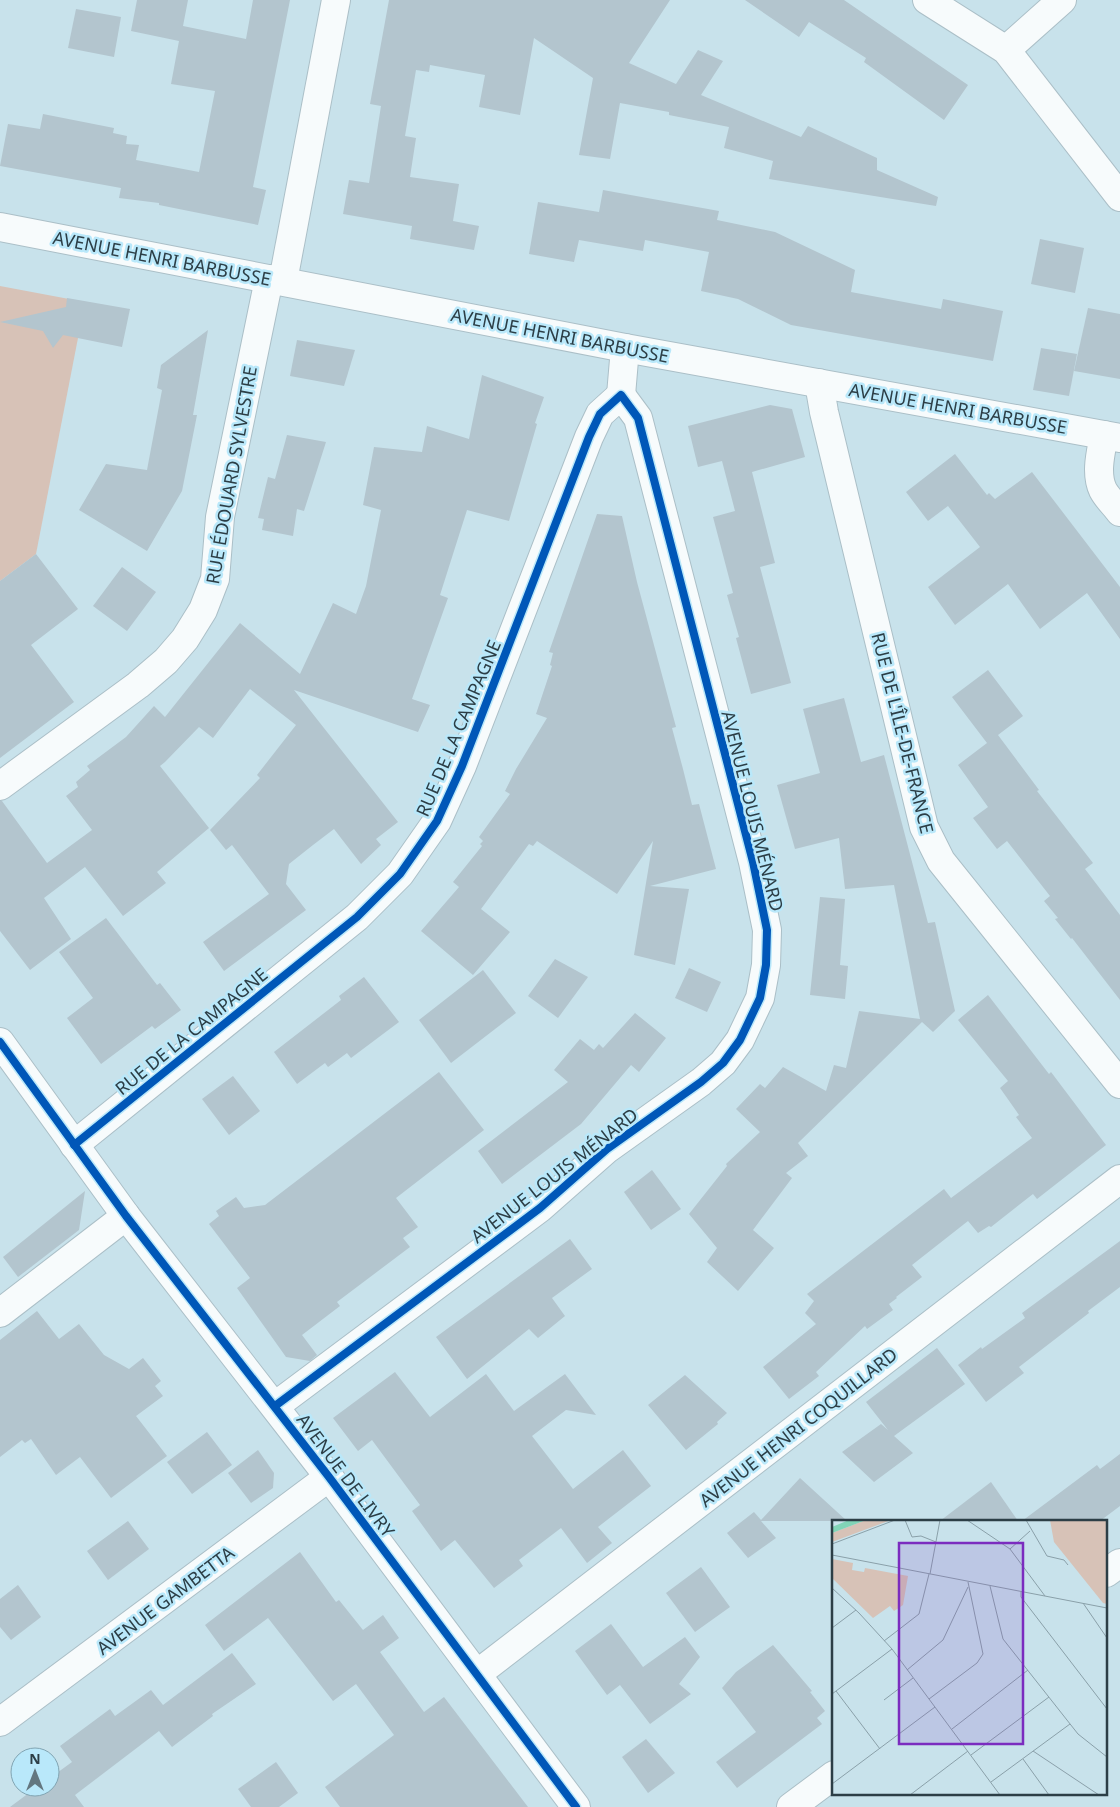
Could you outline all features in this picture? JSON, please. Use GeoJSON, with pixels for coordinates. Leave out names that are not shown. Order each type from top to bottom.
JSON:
{"type":"FeatureCollection","features":[{"type":"Feature","properties":{"kind":"street","name":"RUE ÉDOUARD SYLVESTRE"},"geometry":{"type":"LineString","coordinates":[[0,786],[138,685],[166,660],[185,638],[203,610],[215,579],[220,516],[276,280],[336,0]]}},
{"type":"Feature","properties":{"kind":"street"},"geometry":{"type":"LineString","coordinates":[[927,0],[1006,50],[1120,197]]}},
{"type":"Feature","properties":{"kind":"street"},"geometry":{"type":"LineString","coordinates":[[1006,50],[1062,0]]}},
{"type":"Feature","properties":{"kind":"street","name":"AVENUE HENRI BARBUSSE"},"geometry":{"type":"LineString","coordinates":[[0,227],[625,348],[1112,437]]}},
{"type":"Feature","properties":{"kind":"street"},"geometry":{"type":"LineString","coordinates":[[621,395],[625,348]]}},
{"type":"Feature","properties":{"kind":"street","name":"RUE DE L'ÎLE-DE-FRANCE"},"geometry":{"type":"LineString","coordinates":[[819,383],[824,412],[924,827],[941,861],[1120,1084]]}},
{"type":"Feature","properties":{"kind":"street","name":"RUE DE LA CAMPAGNE"},"geometry":{"type":"LineString","coordinates":[[74,1145],[357,917],[400,874],[437,820],[462,766],[589,437],[600,414],[621,395]]}},
{"type":"Feature","properties":{"kind":"street","name":"AVENUE LOUIS MÉNARD"},"geometry":{"type":"LineString","coordinates":[[275,1406],[540,1208],[607,1149],[702,1082],[723,1063],[740,1040],[760,998],[766,964],[767,930],[752,862],[638,418],[621,395]]}},
{"type":"Feature","properties":{"kind":"street"},"geometry":{"type":"LineString","coordinates":[[1112,437],[1100,460],[1099,476],[1103,490],[1120,512]]}},
{"type":"Feature","properties":{"kind":"street","name":"AVENUE DE LIVRY"},"geometry":{"type":"LineString","coordinates":[[0,1042],[126,1216],[275,1406],[576,1807]]}},
{"type":"Feature","properties":{"kind":"street","name":"AVENUE HENRI COQUILLARD"},"geometry":{"type":"LineString","coordinates":[[477,1674],[1120,1179]]}},
{"type":"Feature","properties":{"kind":"street"},"geometry":{"type":"LineString","coordinates":[[0,1313],[126,1216]]}},
{"type":"Feature","properties":{"kind":"street","name":"AVENUE GAMBETTA"},"geometry":{"type":"LineString","coordinates":[[0,1722],[329,1477]]}},
{"type":"Feature","properties":{"kind":"street"},"geometry":{"type":"LineString","coordinates":[[1108,1571],[1120,1562]]}},
{"type":"Feature","properties":{"kind":"street"},"geometry":{"type":"LineString","coordinates":[[791,1807],[832,1776]]}},
{"type":"Feature","properties":{"kind":"shaded area"},"geometry":{"type":"Polygon","coordinates":[[[0,286],[85,302],[36,554],[0,581],[0,286]]]}},
{"type":"Feature","properties":{"kind":"building"},"geometry":{"type":"Polygon","coordinates":[[[137,0],[188,0],[183,26],[246,39],[253,0],[290,0],[253,187],[266,190],[258,225],[159,205],[159,203],[119,198],[121,188],[0,166],[8,124],[40,129],[43,114],[114,128],[113,133],[127,136],[126,144],[139,145],[136,160],[199,172],[215,91],[171,84],[179,41],[131,31],[137,0]]]}},
{"type":"Feature","properties":{"kind":"building"},"geometry":{"type":"Polygon","coordinates":[[[389,0],[670,0],[629,63],[676,84],[698,50],[723,61],[701,95],[801,137],[808,126],[877,158],[877,170],[938,197],[936,206],[769,179],[773,161],[724,148],[729,127],[669,115],[669,112],[620,103],[610,159],[579,155],[593,78],[534,38],[520,115],[479,107],[485,75],[430,65],[429,72],[416,70],[405,136],[416,138],[410,177],[459,184],[453,221],[479,226],[474,250],[410,239],[412,226],[343,214],[349,180],[369,183],[381,106],[370,104],[389,0]]]}},
{"type":"Feature","properties":{"kind":"building"},"geometry":{"type":"Polygon","coordinates":[[[745,0],[844,0],[968,85],[944,120],[864,62],[866,58],[809,22],[799,37],[745,0]]]}},
{"type":"Feature","properties":{"kind":"building"},"geometry":{"type":"Polygon","coordinates":[[[76,9],[121,17],[114,57],[68,48],[76,9]]]}},
{"type":"Feature","properties":{"kind":"building"},"geometry":{"type":"Polygon","coordinates":[[[603,190],[719,211],[717,220],[775,232],[855,270],[851,292],[941,309],[943,299],[1003,311],[993,361],[791,325],[738,299],[701,291],[709,252],[645,240],[643,251],[579,240],[574,262],[529,254],[538,202],[599,212],[603,190]]]}},
{"type":"Feature","properties":{"kind":"building"},"geometry":{"type":"Polygon","coordinates":[[[1040,239],[1084,248],[1075,293],[1031,284],[1040,239]]]}},
{"type":"Feature","properties":{"kind":"building"},"geometry":{"type":"Polygon","coordinates":[[[67,298],[130,309],[122,347],[63,335],[53,348],[43,331],[0,322],[66,307],[67,298]]]}},
{"type":"Feature","properties":{"kind":"building"},"geometry":{"type":"Polygon","coordinates":[[[1088,308],[1120,314],[1120,379],[1074,371],[1088,308]]]}},
{"type":"Feature","properties":{"kind":"building"},"geometry":{"type":"Polygon","coordinates":[[[208,330],[193,415],[197,415],[182,491],[147,551],[79,510],[106,464],[147,470],[162,390],[157,388],[161,365],[208,330]]]}},
{"type":"Feature","properties":{"kind":"building"},"geometry":{"type":"Polygon","coordinates":[[[297,340],[355,350],[344,386],[290,376],[297,340]]]}},
{"type":"Feature","properties":{"kind":"building"},"geometry":{"type":"Polygon","coordinates":[[[1041,348],[1077,354],[1069,396],[1033,390],[1041,348]]]}},
{"type":"Feature","properties":{"kind":"building"},"geometry":{"type":"Polygon","coordinates":[[[482,375],[544,397],[535,423],[537,424],[509,521],[467,510],[440,595],[448,598],[412,699],[430,705],[418,732],[294,690],[398,822],[376,839],[381,845],[361,864],[334,829],[289,864],[286,884],[306,910],[224,971],[203,942],[269,894],[232,845],[226,850],[210,830],[260,778],[257,775],[296,725],[250,689],[213,738],[199,727],[160,766],[209,828],[157,872],[166,883],[123,916],[85,867],[44,898],[71,939],[30,970],[0,931],[0,801],[2,801],[47,863],[92,830],[66,796],[78,787],[76,782],[90,770],[87,766],[126,737],[154,706],[165,717],[240,623],[300,674],[333,603],[356,614],[366,586],[381,510],[363,505],[374,447],[422,452],[427,426],[469,439],[482,375]]]}},
{"type":"Feature","properties":{"kind":"building"},"geometry":{"type":"Polygon","coordinates":[[[770,405],[792,409],[805,457],[752,472],[775,563],[760,567],[791,683],[751,694],[736,638],[739,637],[727,595],[733,593],[713,517],[735,511],[722,461],[698,467],[688,426],[770,405]]]}},
{"type":"Feature","properties":{"kind":"building"},"geometry":{"type":"Polygon","coordinates":[[[287,435],[326,442],[304,511],[297,509],[293,536],[262,530],[264,519],[258,518],[268,477],[275,479],[287,435]]]}},
{"type":"Feature","properties":{"kind":"building"},"geometry":{"type":"Polygon","coordinates":[[[955,454],[987,495],[989,493],[995,499],[1032,472],[1120,587],[1120,639],[1087,593],[1040,629],[1008,584],[955,625],[928,587],[980,547],[948,506],[928,521],[906,492],[955,454]]]}},
{"type":"Feature","properties":{"kind":"building"},"geometry":{"type":"Polygon","coordinates":[[[597,514],[622,516],[637,582],[676,727],[672,728],[692,805],[699,804],[716,869],[650,886],[689,889],[675,965],[634,955],[653,841],[617,894],[537,841],[533,846],[529,844],[481,909],[510,932],[473,975],[421,931],[459,887],[453,882],[482,846],[480,844],[483,841],[479,837],[510,794],[505,791],[547,718],[536,714],[552,666],[550,665],[553,653],[549,652],[597,514]]]}},
{"type":"Feature","properties":{"kind":"building"},"geometry":{"type":"Polygon","coordinates":[[[36,554],[78,609],[31,645],[74,702],[0,758],[0,581],[36,554]]]}},
{"type":"Feature","properties":{"kind":"building"},"geometry":{"type":"Polygon","coordinates":[[[122,567],[156,592],[127,631],[93,606],[122,567]]]}},
{"type":"Feature","properties":{"kind":"building"},"geometry":{"type":"Polygon","coordinates":[[[988,670],[1023,716],[998,735],[1039,790],[1037,791],[1093,863],[1085,869],[1120,915],[1120,1000],[1055,919],[1058,918],[1044,901],[1050,896],[1007,841],[997,849],[973,818],[988,807],[958,765],[987,743],[952,697],[988,670]]]}},
{"type":"Feature","properties":{"kind":"building"},"geometry":{"type":"Polygon","coordinates":[[[844,698],[861,762],[884,755],[928,923],[935,922],[955,1011],[933,1032],[922,1022],[798,1143],[808,1156],[786,1173],[792,1178],[753,1230],[774,1248],[738,1291],[707,1262],[717,1248],[689,1214],[727,1166],[726,1164],[760,1132],[736,1109],[760,1084],[765,1088],[783,1067],[826,1091],[834,1065],[846,1068],[859,1011],[920,1019],[894,885],[845,889],[839,838],[795,849],[777,785],[820,773],[803,709],[844,698]]]}},
{"type":"Feature","properties":{"kind":"building"},"geometry":{"type":"Polygon","coordinates":[[[820,897],[845,899],[840,965],[848,966],[845,999],[810,995],[820,897]]]}},
{"type":"Feature","properties":{"kind":"building"},"geometry":{"type":"Polygon","coordinates":[[[106,918],[157,985],[160,983],[181,1010],[155,1029],[152,1026],[101,1064],[67,1018],[93,998],[59,952],[106,918]]]}},
{"type":"Feature","properties":{"kind":"building"},"geometry":{"type":"Polygon","coordinates":[[[555,959],[588,977],[558,1018],[528,996],[555,959]]]}},
{"type":"Feature","properties":{"kind":"building"},"geometry":{"type":"Polygon","coordinates":[[[689,968],[721,982],[707,1012],[675,998],[689,968]]]}},
{"type":"Feature","properties":{"kind":"building"},"geometry":{"type":"Polygon","coordinates":[[[483,970],[516,1013],[451,1063],[419,1020],[483,970]]]}},
{"type":"Feature","properties":{"kind":"building"},"geometry":{"type":"Polygon","coordinates":[[[364,977],[399,1022],[351,1058],[347,1053],[328,1067],[325,1063],[297,1084],[274,1052],[341,1000],[339,996],[364,977]]]}},
{"type":"Feature","properties":{"kind":"building"},"geometry":{"type":"Polygon","coordinates":[[[988,995],[1049,1074],[1051,1072],[1106,1145],[1037,1199],[1033,1194],[991,1227],[989,1226],[978,1233],[968,1221],[912,1265],[922,1277],[889,1304],[893,1310],[867,1329],[865,1326],[816,1372],[819,1376],[789,1399],[763,1367],[816,1324],[805,1313],[814,1301],[807,1294],[944,1189],[951,1198],[1032,1138],[1016,1117],[1019,1115],[1000,1088],[1008,1081],[958,1020],[988,995]]]}},
{"type":"Feature","properties":{"kind":"building"},"geometry":{"type":"Polygon","coordinates":[[[635,1013],[666,1038],[639,1072],[631,1065],[581,1124],[502,1184],[478,1151],[568,1082],[554,1070],[580,1039],[594,1050],[599,1044],[603,1048],[635,1013]]]}},
{"type":"Feature","properties":{"kind":"building"},"geometry":{"type":"Polygon","coordinates":[[[439,1072],[484,1130],[396,1198],[418,1227],[403,1238],[410,1247],[337,1302],[340,1306],[302,1335],[317,1355],[310,1361],[286,1357],[237,1288],[250,1278],[209,1224],[219,1216],[216,1211],[236,1197],[244,1208],[265,1205],[439,1072]]]}},
{"type":"Feature","properties":{"kind":"building"},"geometry":{"type":"Polygon","coordinates":[[[233,1076],[260,1111],[229,1135],[202,1099],[233,1076]]]}},
{"type":"Feature","properties":{"kind":"building"},"geometry":{"type":"Polygon","coordinates":[[[652,1170],[681,1209],[651,1230],[624,1192],[652,1170]]]}},
{"type":"Feature","properties":{"kind":"building"},"geometry":{"type":"Polygon","coordinates":[[[85,1191],[79,1230],[18,1277],[3,1257],[85,1191]]]}},
{"type":"Feature","properties":{"kind":"building"},"geometry":{"type":"Polygon","coordinates":[[[570,1239],[592,1269],[552,1298],[565,1316],[538,1338],[529,1329],[467,1379],[436,1337],[570,1239]]]}},
{"type":"Feature","properties":{"kind":"building"},"geometry":{"type":"Polygon","coordinates":[[[1120,1241],[1120,1287],[1019,1367],[1024,1373],[986,1402],[958,1365],[981,1347],[982,1349],[1025,1318],[1022,1313],[1120,1241]]]}},
{"type":"Feature","properties":{"kind":"building"},"geometry":{"type":"Polygon","coordinates":[[[37,1311],[59,1339],[79,1324],[104,1355],[129,1369],[143,1358],[161,1381],[155,1386],[163,1396],[136,1416],[167,1456],[111,1498],[80,1457],[56,1475],[31,1439],[25,1443],[22,1440],[0,1457],[0,1340],[37,1311]]]}},
{"type":"Feature","properties":{"kind":"building"},"geometry":{"type":"Polygon","coordinates":[[[937,1348],[965,1384],[894,1436],[913,1453],[874,1482],[842,1452],[881,1424],[888,1430],[866,1402],[937,1348]]]}},
{"type":"Feature","properties":{"kind":"building"},"geometry":{"type":"Polygon","coordinates":[[[395,1372],[430,1417],[486,1374],[514,1411],[565,1374],[596,1415],[566,1410],[532,1436],[573,1489],[623,1450],[651,1486],[598,1527],[612,1543],[587,1563],[561,1528],[519,1560],[523,1566],[494,1588],[455,1540],[441,1551],[412,1511],[420,1505],[372,1440],[358,1451],[333,1418],[395,1372]]]}},
{"type":"Feature","properties":{"kind":"building"},"geometry":{"type":"Polygon","coordinates":[[[685,1375],[727,1413],[717,1422],[718,1424],[686,1450],[648,1405],[685,1375]]]}},
{"type":"Feature","properties":{"kind":"building"},"geometry":{"type":"Polygon","coordinates":[[[207,1432],[232,1465],[192,1494],[167,1462],[207,1432]]]}},
{"type":"Feature","properties":{"kind":"building"},"geometry":{"type":"Polygon","coordinates":[[[258,1450],[274,1473],[273,1488],[251,1503],[228,1473],[258,1450]]]}},
{"type":"Feature","properties":{"kind":"building"},"geometry":{"type":"Polygon","coordinates":[[[1120,1454],[1120,1506],[1101,1520],[1023,1520],[1097,1465],[1100,1469],[1120,1454]]]}},
{"type":"Feature","properties":{"kind":"building"},"geometry":{"type":"Polygon","coordinates":[[[800,1478],[846,1520],[761,1521],[776,1538],[748,1558],[727,1533],[754,1512],[761,1520],[800,1478]]]}},
{"type":"Feature","properties":{"kind":"building"},"geometry":{"type":"Polygon","coordinates":[[[991,1482],[1017,1520],[941,1520],[991,1482]]]}},
{"type":"Feature","properties":{"kind":"building"},"geometry":{"type":"Polygon","coordinates":[[[128,1521],[149,1549],[108,1580],[87,1551],[128,1521]]]}},
{"type":"Feature","properties":{"kind":"building"},"geometry":{"type":"Polygon","coordinates":[[[300,1552],[336,1602],[339,1600],[363,1630],[383,1615],[399,1638],[380,1652],[424,1712],[444,1697],[528,1807],[340,1807],[325,1787],[394,1735],[356,1684],[333,1701],[268,1618],[224,1651],[205,1625],[300,1552]]]}},
{"type":"Feature","properties":{"kind":"building"},"geometry":{"type":"Polygon","coordinates":[[[701,1567],[730,1607],[695,1632],[666,1593],[701,1567]]]}},
{"type":"Feature","properties":{"kind":"building"},"geometry":{"type":"Polygon","coordinates":[[[18,1585],[41,1617],[11,1640],[0,1627],[0,1599],[18,1585]]]}},
{"type":"Feature","properties":{"kind":"building"},"geometry":{"type":"Polygon","coordinates":[[[611,1624],[643,1667],[685,1637],[700,1657],[679,1684],[691,1694],[650,1724],[620,1685],[607,1695],[575,1651],[611,1624]]]}},
{"type":"Feature","properties":{"kind":"building"},"geometry":{"type":"Polygon","coordinates":[[[773,1645],[812,1691],[810,1692],[825,1711],[817,1718],[822,1724],[737,1788],[716,1762],[756,1732],[722,1688],[736,1672],[773,1645]]]}},
{"type":"Feature","properties":{"kind":"building"},"geometry":{"type":"Polygon","coordinates":[[[232,1653],[256,1684],[212,1714],[213,1716],[172,1747],[159,1731],[75,1795],[84,1807],[10,1807],[24,1797],[60,1797],[60,1771],[72,1762],[60,1746],[110,1709],[115,1716],[151,1690],[163,1705],[232,1653]]]}},
{"type":"Feature","properties":{"kind":"building"},"geometry":{"type":"Polygon","coordinates":[[[646,1739],[675,1773],[648,1793],[622,1757],[646,1739]]]}},
{"type":"Feature","properties":{"kind":"building"},"geometry":{"type":"Polygon","coordinates":[[[276,1762],[298,1793],[279,1807],[251,1807],[238,1789],[276,1762]]]}},
{"type":"Feature","properties":{"kind":"cycle path"},"geometry":{"type":"LineString","coordinates":[[74,1145],[357,917],[400,874],[437,821],[462,766],[589,437],[600,414],[621,395],[638,418],[753,862],[767,930],[766,965],[760,998],[740,1040],[723,1063],[701,1082],[607,1149],[540,1208],[275,1406]]}},
{"type":"Feature","properties":{"kind":"cycle path"},"geometry":{"type":"LineString","coordinates":[[0,1042],[126,1216],[329,1477],[576,1807]]}}]}
